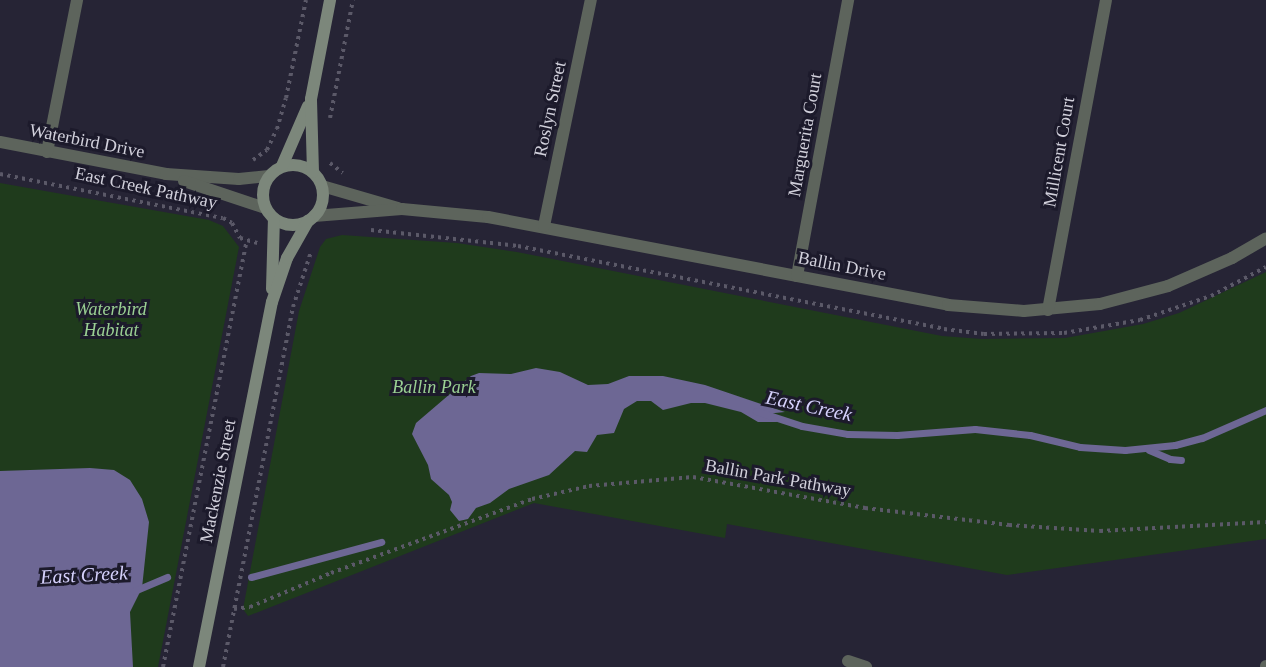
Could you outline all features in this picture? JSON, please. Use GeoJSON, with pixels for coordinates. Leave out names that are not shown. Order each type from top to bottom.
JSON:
{"type":"FeatureCollection","features":[{"type":"Feature","properties":{"kind":"main road"},"geometry":{"type":"LineString","coordinates":[[311,99],[282,166],[269,176],[262,191],[265,208],[274,219],[291,225],[311,219],[322,202],[322,186],[313,172],[311,99],[330,0]]}},
{"type":"Feature","properties":{"kind":"main road"},"geometry":{"type":"LineString","coordinates":[[282,166],[298,165],[313,172]]}},
{"type":"Feature","properties":{"kind":"main road","name":"Mackenzie Street"},"geometry":{"type":"LineString","coordinates":[[272,302],[274,219]]}},
{"type":"Feature","properties":{"kind":"main road","name":"Mackenzie Street"},"geometry":{"type":"LineString","coordinates":[[199,667],[272,302],[291,250],[311,219]]}},
{"type":"Feature","properties":{"kind":"street"},"geometry":{"type":"LineString","coordinates":[[47,152],[76,0]]}},
{"type":"Feature","properties":{"kind":"street","name":"Roslyn Street"},"geometry":{"type":"LineString","coordinates":[[544,226],[591,0]]}},
{"type":"Feature","properties":{"kind":"street","name":"Marguerita Court"},"geometry":{"type":"LineString","coordinates":[[797,276],[848,0]]}},
{"type":"Feature","properties":{"kind":"street","name":"Millicent Court"},"geometry":{"type":"LineString","coordinates":[[1048,310],[1106,0]]}},
{"type":"Feature","properties":{"kind":"street","name":"Waterbird Drive"},"geometry":{"type":"LineString","coordinates":[[0,142],[166,174],[239,179],[269,176]]}},
{"type":"Feature","properties":{"kind":"street","name":"Waterbird Drive"},"geometry":{"type":"LineString","coordinates":[[166,174],[265,208]]}},
{"type":"Feature","properties":{"kind":"street","name":"Ballin Drive"},"geometry":{"type":"LineString","coordinates":[[322,186],[402,209],[544,226],[948,305],[986,310],[1048,310],[1100,304],[1168,286],[1232,258],[1266,238]]}},
{"type":"Feature","properties":{"kind":"street","name":"Ballin Drive"},"geometry":{"type":"LineString","coordinates":[[311,219],[402,209]]}},
{"type":"Feature","properties":{"kind":"street"},"geometry":{"type":"LineString","coordinates":[[848,661],[866,667]]}},
{"type":"Feature","properties":{"kind":"path"},"geometry":{"type":"LineString","coordinates":[[247,161],[255,159],[267,150],[277,129],[286,98],[306,0]]}},
{"type":"Feature","properties":{"kind":"path"},"geometry":{"type":"LineString","coordinates":[[330,119],[353,0]]}},
{"type":"Feature","properties":{"kind":"path"},"geometry":{"type":"LineString","coordinates":[[328,161],[334,168],[350,176]]}},
{"type":"Feature","properties":{"kind":"path","name":"East Creek Pathway"},"geometry":{"type":"LineString","coordinates":[[0,174],[223,218],[232,223],[240,238],[273,247]]}},
{"type":"Feature","properties":{"kind":"path"},"geometry":{"type":"LineString","coordinates":[[163,667],[247,240]]}},
{"type":"Feature","properties":{"kind":"path"},"geometry":{"type":"LineString","coordinates":[[223,667],[293,307],[311,254],[291,250]]}},
{"type":"Feature","properties":{"kind":"path","name":"Ballin Park Pathway"},"geometry":{"type":"LineString","coordinates":[[234,609],[250,607],[331,573],[532,499],[589,486],[693,477],[865,508],[1009,525],[1100,531],[1266,522]]}},
{"type":"Feature","properties":{"kind":"green space","name":"Waterbird Habitat"},"geometry":{"type":"Polygon","coordinates":[[[0,183],[209,220],[223,226],[239,247],[158,667],[0,667],[0,183]]]}},
{"type":"Feature","properties":{"kind":"green space","name":"Ballin Park"},"geometry":{"type":"Polygon","coordinates":[[[342,235],[457,243],[517,252],[942,336],[982,339],[1065,338],[1143,324],[1179,313],[1266,272],[1266,539],[1007,575],[727,524],[725,538],[534,503],[248,616],[243,609],[299,311],[320,247],[326,239],[342,235]]]}},
{"type":"Feature","properties":{"kind":"water"},"geometry":{"type":"Polygon","coordinates":[[[536,368],[560,372],[588,385],[608,384],[629,376],[663,376],[705,385],[785,412],[765,414],[778,422],[758,422],[741,412],[705,403],[691,403],[663,410],[651,401],[637,401],[624,409],[614,433],[597,435],[587,452],[575,451],[549,475],[509,489],[490,503],[476,508],[468,519],[459,521],[450,510],[452,502],[449,495],[431,479],[428,465],[412,434],[416,423],[471,376],[479,373],[511,374],[536,368]]]}},
{"type":"Feature","properties":{"kind":"water"},"geometry":{"type":"Polygon","coordinates":[[[90,468],[114,470],[130,480],[142,499],[149,522],[142,588],[130,612],[133,667],[0,667],[0,471],[90,468]]]}},
{"type":"Feature","properties":{"kind":"waterway","name":"East Creek"},"geometry":{"type":"LineString","coordinates":[[756,411],[802,426],[848,434],[897,435],[975,429],[1030,435],[1080,447],[1125,450],[1175,445],[1202,438],[1266,410]]}},
{"type":"Feature","properties":{"kind":"waterway"},"geometry":{"type":"LineString","coordinates":[[1149,450],[1170,459],[1181,460]]}},
{"type":"Feature","properties":{"kind":"waterway","name":"East Creek"},"geometry":{"type":"LineString","coordinates":[[251,577],[381,542]]}},
{"type":"Feature","properties":{"kind":"waterway","name":"East Creek"},"geometry":{"type":"LineString","coordinates":[[134,591],[167,577]]}}]}
